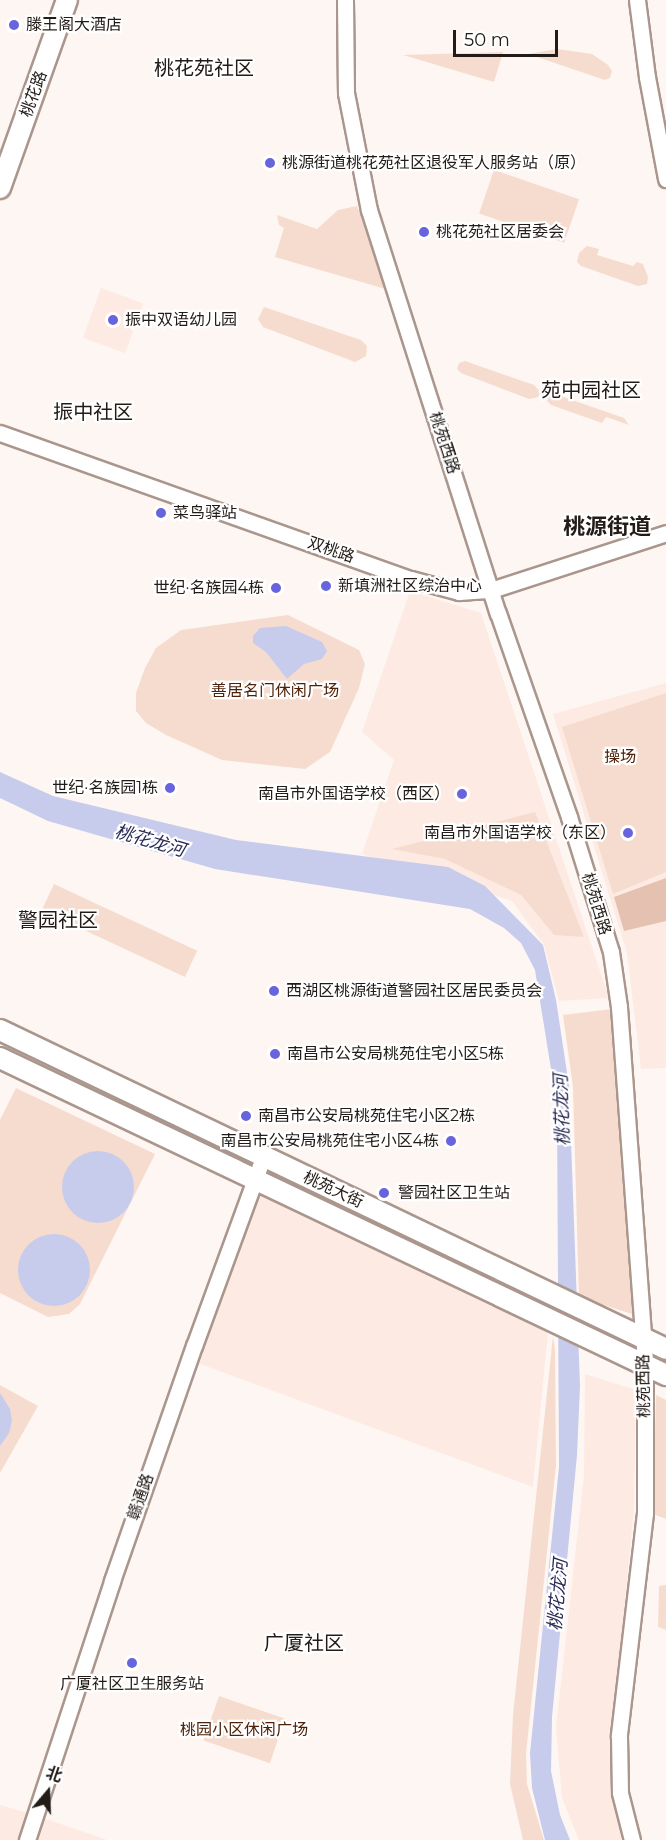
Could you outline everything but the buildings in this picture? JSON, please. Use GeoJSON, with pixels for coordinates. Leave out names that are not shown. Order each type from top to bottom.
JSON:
{"type":"FeatureCollection","features":[{"type":"Feature","properties":{"kind":"main road","name":"桃花路"},"geometry":{"type":"LineString","coordinates":[[0,161],[58,0]]}},
{"type":"Feature","properties":{"kind":"main road","name":"桃花路"},"geometry":{"type":"LineString","coordinates":[[0,188],[67,0]]}},
{"type":"Feature","properties":{"kind":"main road","name":"桃苑大街"},"geometry":{"type":"LineString","coordinates":[[0,1030],[666,1349]]}},
{"type":"Feature","properties":{"kind":"main road","name":"桃苑大街"},"geometry":{"type":"LineString","coordinates":[[0,1058],[666,1375]]}},
{"type":"Feature","properties":{"kind":"street","name":"桃苑西路"},"geometry":{"type":"LineString","coordinates":[[345,0],[346,93],[369,210],[491,590],[569,818],[611,952],[619,1007],[645,1365],[645,1513],[619,1736],[620,1794],[632,1840]]}},
{"type":"Feature","properties":{"kind":"street"},"geometry":{"type":"LineString","coordinates":[[637,0],[647,77],[666,179]]}},
{"type":"Feature","properties":{"kind":"street","name":"双桃路"},"geometry":{"type":"LineString","coordinates":[[0,433],[411,579],[459,592],[491,590],[666,533]]}},
{"type":"Feature","properties":{"kind":"street","name":"赣通路"},"geometry":{"type":"LineString","coordinates":[[27,1840],[112,1581],[263,1157]]}},
{"type":"Feature","properties":{"kind":"shaded area","name":"振中双语幼儿园"},"geometry":{"type":"Polygon","coordinates":[[[101,288],[143,303],[125,353],[83,338],[101,288]]]}},
{"type":"Feature","properties":{"kind":"shaded area","name":"南昌市外国语学校（西区）"},"geometry":{"type":"Polygon","coordinates":[[[410,591],[481,613],[609,998],[559,1001],[544,945],[512,901],[362,854],[394,760],[362,732],[410,591]]]}},
{"type":"Feature","properties":{"kind":"shaded area","name":"操场"},"geometry":{"type":"Polygon","coordinates":[[[666,683],[666,1068],[641,1069],[627,953],[553,714],[666,683]]]}},
{"type":"Feature","properties":{"kind":"shaded area"},"geometry":{"type":"Polygon","coordinates":[[[666,878],[666,921],[624,931],[614,897],[666,878]]]}},
{"type":"Feature","properties":{"kind":"shaded area"},"geometry":{"type":"Polygon","coordinates":[[[255,1191],[548,1332],[533,1487],[195,1362],[255,1191]]]}},
{"type":"Feature","properties":{"kind":"shaded area"},"geometry":{"type":"Polygon","coordinates":[[[585,1374],[636,1390],[634,1509],[612,1736],[621,1840],[579,1840],[562,1798],[556,1728],[584,1475],[585,1374]]]}},
{"type":"Feature","properties":{"kind":"shaded area"},"geometry":{"type":"Polygon","coordinates":[[[0,1805],[38,1816],[107,1840],[0,1840],[0,1805]]]}},
{"type":"Feature","properties":{"kind":"green space"},"geometry":{"type":"Polygon","coordinates":[[[557,49],[592,54],[608,65],[612,71],[610,78],[605,80],[528,54],[557,49]]]}},
{"type":"Feature","properties":{"kind":"green space"},"geometry":{"type":"Polygon","coordinates":[[[503,52],[494,82],[403,55],[503,52]]]}},
{"type":"Feature","properties":{"kind":"green space"},"geometry":{"type":"Polygon","coordinates":[[[494,170],[579,199],[564,243],[479,213],[494,170]]]}},
{"type":"Feature","properties":{"kind":"green space"},"geometry":{"type":"Polygon","coordinates":[[[357,206],[389,290],[275,257],[284,228],[279,225],[277,215],[317,229],[338,210],[357,206]]]}},
{"type":"Feature","properties":{"kind":"green space"},"geometry":{"type":"Polygon","coordinates":[[[587,246],[599,249],[597,255],[633,266],[637,262],[643,264],[648,277],[647,284],[638,286],[581,266],[577,262],[579,253],[587,246]]]}},
{"type":"Feature","properties":{"kind":"green space"},"geometry":{"type":"Polygon","coordinates":[[[264,307],[361,340],[367,346],[366,356],[355,362],[263,327],[258,319],[264,307]]]}},
{"type":"Feature","properties":{"kind":"green space"},"geometry":{"type":"Polygon","coordinates":[[[465,361],[534,385],[540,392],[539,397],[529,399],[461,373],[457,369],[459,363],[465,361]]]}},
{"type":"Feature","properties":{"kind":"green space"},"geometry":{"type":"Polygon","coordinates":[[[555,394],[624,418],[629,425],[606,417],[602,423],[551,405],[547,401],[549,396],[555,394]]]}},
{"type":"Feature","properties":{"kind":"green space","name":"善居名门休闲广场"},"geometry":{"type":"Polygon","coordinates":[[[288,615],[359,650],[365,664],[359,688],[330,752],[305,769],[222,760],[166,735],[146,723],[136,711],[136,693],[145,668],[156,648],[181,630],[288,615]]]}},
{"type":"Feature","properties":{"kind":"green space","name":"操场"},"geometry":{"type":"Polygon","coordinates":[[[666,693],[666,872],[613,894],[562,727],[666,693]]]}},
{"type":"Feature","properties":{"kind":"green space"},"geometry":{"type":"Polygon","coordinates":[[[535,812],[584,937],[554,935],[521,895],[445,859],[392,849],[535,812]]]}},
{"type":"Feature","properties":{"kind":"green space"},"geometry":{"type":"Polygon","coordinates":[[[54,884],[197,951],[185,977],[42,910],[54,884]]]}},
{"type":"Feature","properties":{"kind":"green space"},"geometry":{"type":"Polygon","coordinates":[[[612,1009],[635,1315],[579,1297],[573,1087],[563,1015],[612,1009]]]}},
{"type":"Feature","properties":{"kind":"green space"},"geometry":{"type":"Polygon","coordinates":[[[16,1088],[155,1154],[80,1304],[69,1314],[48,1317],[0,1293],[0,1120],[16,1088]]]}},
{"type":"Feature","properties":{"kind":"green space"},"geometry":{"type":"Polygon","coordinates":[[[553,1336],[556,1465],[526,1754],[527,1784],[544,1840],[523,1840],[510,1784],[513,1715],[553,1336]]]}},
{"type":"Feature","properties":{"kind":"green space"},"geometry":{"type":"Polygon","coordinates":[[[0,1385],[38,1406],[0,1473],[0,1385]]]}},
{"type":"Feature","properties":{"kind":"green space"},"geometry":{"type":"Polygon","coordinates":[[[656,1395],[666,1400],[666,1519],[653,1514],[656,1395]]]}},
{"type":"Feature","properties":{"kind":"green space"},"geometry":{"type":"Polygon","coordinates":[[[666,1585],[666,1630],[658,1627],[659,1586],[666,1585]]]}},
{"type":"Feature","properties":{"kind":"green space","name":"桃园小区休闲广场"},"geometry":{"type":"Polygon","coordinates":[[[219,1696],[285,1719],[270,1763],[204,1740],[219,1696]]]}},
{"type":"Feature","properties":{"kind":"water"},"geometry":{"type":"Polygon","coordinates":[[[286,626],[322,642],[327,651],[322,659],[304,664],[287,679],[266,652],[253,643],[253,636],[260,628],[286,626]]]}},
{"type":"Feature","properties":{"kind":"water","name":"桃花龙河"},"geometry":{"type":"Polygon","coordinates":[[[0,772],[53,796],[236,840],[448,867],[485,886],[543,945],[556,1000],[569,1086],[580,1386],[577,1455],[552,1717],[551,1771],[560,1815],[570,1840],[545,1840],[532,1788],[530,1753],[559,1467],[557,1106],[535,970],[521,943],[504,928],[470,909],[215,869],[48,821],[0,798],[0,772]]]}},
{"type":"Feature","properties":{"kind":"water"},"geometry":{"type":"Polygon","coordinates":[[[105,1151],[124,1161],[132,1173],[134,1187],[132,1201],[124,1213],[112,1221],[91,1223],[72,1213],[64,1201],[62,1180],[72,1161],[84,1153],[105,1151]]]}},
{"type":"Feature","properties":{"kind":"water"},"geometry":{"type":"Polygon","coordinates":[[[61,1234],[80,1244],[88,1256],[90,1270],[88,1284],[80,1296],[68,1304],[47,1306],[28,1296],[20,1284],[18,1263],[28,1244],[40,1236],[61,1234]]]}},
{"type":"Feature","properties":{"kind":"water"},"geometry":{"type":"Polygon","coordinates":[[[0,1393],[10,1409],[12,1421],[9,1433],[0,1446],[0,1393]]]}},
{"type":"Feature","properties":{"kind":"place","name":"滕王阁大酒店"},"geometry":{"type":"Point","coordinates":[14,25]}},
{"type":"Feature","properties":{"kind":"place","name":"桃源街道桃花苑社区退役军人服务站（原）"},"geometry":{"type":"Point","coordinates":[270,163]}},
{"type":"Feature","properties":{"kind":"place","name":"桃花苑社区居委会"},"geometry":{"type":"Point","coordinates":[424,232]}},
{"type":"Feature","properties":{"kind":"place","name":"振中双语幼儿园"},"geometry":{"type":"Point","coordinates":[113,320]}},
{"type":"Feature","properties":{"kind":"place","name":"菜鸟驿站"},"geometry":{"type":"Point","coordinates":[161,513]}},
{"type":"Feature","properties":{"kind":"place","name":"新填洲社区综治中心"},"geometry":{"type":"Point","coordinates":[326,586]}},
{"type":"Feature","properties":{"kind":"place","name":"世纪·名族园4栋"},"geometry":{"type":"Point","coordinates":[276,588]}},
{"type":"Feature","properties":{"kind":"place","name":"世纪·名族园1栋"},"geometry":{"type":"Point","coordinates":[170,788]}},
{"type":"Feature","properties":{"kind":"place","name":"南昌市外国语学校（西区）"},"geometry":{"type":"Point","coordinates":[462,794]}},
{"type":"Feature","properties":{"kind":"place","name":"南昌市外国语学校（东区）"},"geometry":{"type":"Point","coordinates":[628,833]}},
{"type":"Feature","properties":{"kind":"place","name":"西湖区桃源街道警园社区居民委员会"},"geometry":{"type":"Point","coordinates":[274,991]}},
{"type":"Feature","properties":{"kind":"place","name":"南昌市公安局桃苑住宅小区5栋"},"geometry":{"type":"Point","coordinates":[275,1054]}},
{"type":"Feature","properties":{"kind":"place","name":"南昌市公安局桃苑住宅小区2栋"},"geometry":{"type":"Point","coordinates":[246,1116]}},
{"type":"Feature","properties":{"kind":"place","name":"南昌市公安局桃苑住宅小区4栋"},"geometry":{"type":"Point","coordinates":[451,1141]}},
{"type":"Feature","properties":{"kind":"place","name":"警园社区卫生站"},"geometry":{"type":"Point","coordinates":[384,1193]}},
{"type":"Feature","properties":{"kind":"place","name":"广厦社区卫生服务站"},"geometry":{"type":"Point","coordinates":[132,1663]}},
{"type":"Feature","properties":{"kind":"district","name":"桃花苑社区"},"geometry":{"type":"Point","coordinates":[204,68]}},
{"type":"Feature","properties":{"kind":"district","name":"苑中园社区"},"geometry":{"type":"Point","coordinates":[591,390]}},
{"type":"Feature","properties":{"kind":"district","name":"振中社区"},"geometry":{"type":"Point","coordinates":[93,412]}},
{"type":"Feature","properties":{"kind":"district","name":"桃源街道"},"geometry":{"type":"Point","coordinates":[607,527]}},
{"type":"Feature","properties":{"kind":"district","name":"警园社区"},"geometry":{"type":"Point","coordinates":[58,920]}},
{"type":"Feature","properties":{"kind":"district","name":"广厦社区"},"geometry":{"type":"Point","coordinates":[304,1643]}}]}
